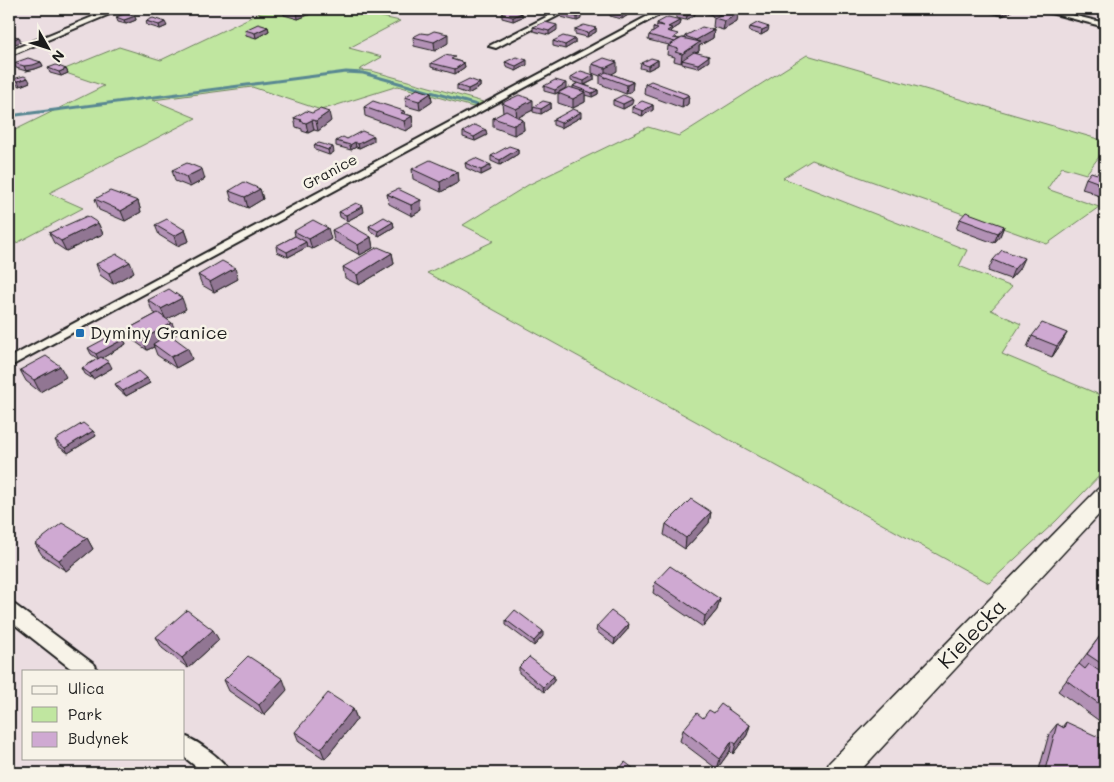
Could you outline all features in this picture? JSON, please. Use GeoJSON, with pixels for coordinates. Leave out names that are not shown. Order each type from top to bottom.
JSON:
{"type":"FeatureCollection","features":[{"type":"Feature","properties":{"kind":"street"},"geometry":{"type":"LineString","coordinates":[[9,54],[118,9]]}},
{"type":"Feature","properties":{"kind":"street"},"geometry":{"type":"LineString","coordinates":[[493,46],[567,9]]}},
{"type":"Feature","properties":{"kind":"street","name":"Granice"},"geometry":{"type":"LineString","coordinates":[[9,362],[666,9]]}},
{"type":"Feature","properties":{"kind":"street"},"geometry":{"type":"LineString","coordinates":[[1039,9],[1105,24]]}},
{"type":"Feature","properties":{"kind":"street","name":"Kielecka"},"geometry":{"type":"LineString","coordinates":[[839,773],[1105,495]]}},
{"type":"Feature","properties":{"kind":"street"},"geometry":{"type":"LineString","coordinates":[[9,610],[87,670]]}},
{"type":"Feature","properties":{"kind":"street"},"geometry":{"type":"LineString","coordinates":[[185,746],[220,773]]}},
{"type":"Feature","properties":{"kind":"green space"},"geometry":{"type":"Polygon","coordinates":[[[268,9],[347,9],[400,21],[349,48],[382,57],[359,70],[372,71],[483,102],[473,107],[398,86],[321,110],[252,87],[153,100],[196,118],[49,193],[83,208],[9,247],[9,133],[104,86],[60,71],[119,47],[161,60],[268,9]]]}},
{"type":"Feature","properties":{"kind":"green space"},"geometry":{"type":"Polygon","coordinates":[[[807,55],[1105,141],[1105,149],[1086,174],[1062,167],[1047,189],[1099,207],[1047,244],[812,160],[783,178],[967,250],[959,266],[1012,287],[991,310],[1021,324],[1002,354],[1105,397],[1105,470],[1056,521],[989,583],[427,273],[494,241],[463,225],[528,185],[648,127],[679,136],[807,55]]]}},
{"type":"Feature","properties":{"kind":"building"},"geometry":{"type":"Polygon","coordinates":[[[615,9],[631,9],[622,14],[610,11],[615,9]]]}},
{"type":"Feature","properties":{"kind":"building"},"geometry":{"type":"Polygon","coordinates":[[[684,9],[695,11],[687,16],[676,13],[684,9]]]}},
{"type":"Feature","properties":{"kind":"building"},"geometry":{"type":"Polygon","coordinates":[[[706,9],[716,9],[726,12],[721,15],[706,9]]]}},
{"type":"Feature","properties":{"kind":"building"},"geometry":{"type":"Polygon","coordinates":[[[509,10],[522,13],[513,17],[502,14],[509,10]]]}},
{"type":"Feature","properties":{"kind":"building"},"geometry":{"type":"Polygon","coordinates":[[[565,11],[581,15],[577,17],[561,13],[565,11]]]}},
{"type":"Feature","properties":{"kind":"building"},"geometry":{"type":"Polygon","coordinates":[[[728,11],[738,14],[725,21],[714,18],[728,11]]]}},
{"type":"Feature","properties":{"kind":"building"},"geometry":{"type":"Polygon","coordinates":[[[127,13],[135,16],[124,20],[116,17],[127,13]]]}},
{"type":"Feature","properties":{"kind":"building"},"geometry":{"type":"Polygon","coordinates":[[[668,17],[681,20],[668,27],[672,28],[667,31],[678,34],[673,38],[679,39],[675,42],[649,35],[658,29],[653,28],[658,25],[663,26],[657,23],[668,17]]]}},
{"type":"Feature","properties":{"kind":"building"},"geometry":{"type":"Polygon","coordinates":[[[153,18],[165,22],[159,25],[146,21],[153,18]]]}},
{"type":"Feature","properties":{"kind":"building"},"geometry":{"type":"Polygon","coordinates":[[[545,22],[557,25],[549,31],[533,27],[545,22]]]}},
{"type":"Feature","properties":{"kind":"building"},"geometry":{"type":"Polygon","coordinates":[[[757,23],[769,27],[762,30],[750,27],[757,23]]]}},
{"type":"Feature","properties":{"kind":"building"},"geometry":{"type":"Polygon","coordinates":[[[258,24],[268,27],[255,33],[245,30],[258,24]]]}},
{"type":"Feature","properties":{"kind":"building"},"geometry":{"type":"Polygon","coordinates":[[[584,25],[596,28],[588,33],[575,29],[584,25]]]}},
{"type":"Feature","properties":{"kind":"building"},"geometry":{"type":"Polygon","coordinates":[[[702,27],[714,30],[696,40],[685,36],[702,27]]]}},
{"type":"Feature","properties":{"kind":"building"},"geometry":{"type":"Polygon","coordinates":[[[434,31],[448,34],[434,42],[413,37],[421,33],[428,34],[434,31]]]}},
{"type":"Feature","properties":{"kind":"building"},"geometry":{"type":"Polygon","coordinates":[[[563,36],[575,39],[565,45],[553,41],[563,36]]]}},
{"type":"Feature","properties":{"kind":"building"},"geometry":{"type":"Polygon","coordinates":[[[9,37],[19,37],[9,41],[9,37]]]}},
{"type":"Feature","properties":{"kind":"building"},"geometry":{"type":"Polygon","coordinates":[[[682,38],[700,42],[682,54],[675,52],[679,49],[668,46],[682,38]]]}},
{"type":"Feature","properties":{"kind":"building"},"geometry":{"type":"Polygon","coordinates":[[[694,52],[709,56],[698,64],[682,60],[694,52]]]}},
{"type":"Feature","properties":{"kind":"building"},"geometry":{"type":"Polygon","coordinates":[[[445,55],[455,57],[451,59],[464,63],[455,69],[431,63],[445,55]]]}},
{"type":"Feature","properties":{"kind":"building"},"geometry":{"type":"Polygon","coordinates":[[[516,57],[527,60],[516,66],[505,62],[516,57]]]}},
{"type":"Feature","properties":{"kind":"building"},"geometry":{"type":"Polygon","coordinates":[[[28,58],[41,62],[24,66],[14,63],[28,58]]]}},
{"type":"Feature","properties":{"kind":"building"},"geometry":{"type":"Polygon","coordinates":[[[604,58],[617,62],[605,68],[592,64],[604,58]]]}},
{"type":"Feature","properties":{"kind":"building"},"geometry":{"type":"Polygon","coordinates":[[[651,58],[658,60],[648,66],[641,63],[651,58]]]}},
{"type":"Feature","properties":{"kind":"building"},"geometry":{"type":"Polygon","coordinates":[[[56,65],[66,69],[59,72],[48,68],[56,65]]]}},
{"type":"Feature","properties":{"kind":"building"},"geometry":{"type":"Polygon","coordinates":[[[581,71],[594,75],[584,81],[571,77],[581,71]]]}},
{"type":"Feature","properties":{"kind":"building"},"geometry":{"type":"Polygon","coordinates":[[[606,72],[633,82],[627,85],[600,75],[606,72]]]}},
{"type":"Feature","properties":{"kind":"building"},"geometry":{"type":"Polygon","coordinates":[[[24,76],[28,78],[18,81],[13,79],[24,76]]]}},
{"type":"Feature","properties":{"kind":"building"},"geometry":{"type":"Polygon","coordinates":[[[469,79],[480,83],[468,89],[457,85],[469,79]]]}},
{"type":"Feature","properties":{"kind":"building"},"geometry":{"type":"Polygon","coordinates":[[[555,80],[566,83],[555,90],[544,86],[555,80]]]}},
{"type":"Feature","properties":{"kind":"building"},"geometry":{"type":"Polygon","coordinates":[[[651,81],[689,95],[683,98],[645,84],[651,81]]]}},
{"type":"Feature","properties":{"kind":"building"},"geometry":{"type":"Polygon","coordinates":[[[578,83],[598,90],[592,93],[573,86],[578,83]]]}},
{"type":"Feature","properties":{"kind":"building"},"geometry":{"type":"Polygon","coordinates":[[[569,87],[585,92],[573,99],[558,93],[569,87]]]}},
{"type":"Feature","properties":{"kind":"building"},"geometry":{"type":"Polygon","coordinates":[[[417,89],[431,93],[419,101],[405,97],[417,89]]]}},
{"type":"Feature","properties":{"kind":"building"},"geometry":{"type":"Polygon","coordinates":[[[519,95],[533,100],[516,109],[502,103],[519,95]]]}},
{"type":"Feature","properties":{"kind":"building"},"geometry":{"type":"Polygon","coordinates":[[[623,95],[633,99],[623,104],[613,100],[623,95]]]}},
{"type":"Feature","properties":{"kind":"building"},"geometry":{"type":"Polygon","coordinates":[[[373,101],[404,111],[401,113],[412,116],[404,121],[364,107],[373,101]]]}},
{"type":"Feature","properties":{"kind":"building"},"geometry":{"type":"Polygon","coordinates":[[[543,101],[551,103],[541,109],[533,107],[543,101]]]}},
{"type":"Feature","properties":{"kind":"building"},"geometry":{"type":"Polygon","coordinates":[[[642,101],[653,105],[643,111],[632,107],[642,101]]]}},
{"type":"Feature","properties":{"kind":"building"},"geometry":{"type":"Polygon","coordinates":[[[320,109],[329,112],[316,121],[312,120],[306,123],[294,118],[306,111],[312,113],[320,109]]]}},
{"type":"Feature","properties":{"kind":"building"},"geometry":{"type":"Polygon","coordinates":[[[573,109],[581,112],[561,123],[553,120],[573,109]]]}},
{"type":"Feature","properties":{"kind":"building"},"geometry":{"type":"Polygon","coordinates":[[[506,111],[523,120],[514,125],[493,118],[506,111]]]}},
{"type":"Feature","properties":{"kind":"building"},"geometry":{"type":"Polygon","coordinates":[[[475,125],[486,130],[474,137],[463,132],[475,125]]]}},
{"type":"Feature","properties":{"kind":"building"},"geometry":{"type":"Polygon","coordinates":[[[362,131],[374,136],[358,144],[355,142],[350,145],[336,141],[343,137],[347,139],[362,131]]]}},
{"type":"Feature","properties":{"kind":"building"},"geometry":{"type":"Polygon","coordinates":[[[319,143],[333,147],[328,150],[314,145],[319,143]]]}},
{"type":"Feature","properties":{"kind":"building"},"geometry":{"type":"Polygon","coordinates":[[[509,146],[518,149],[500,160],[491,156],[509,146]]]}},
{"type":"Feature","properties":{"kind":"building"},"geometry":{"type":"Polygon","coordinates":[[[475,158],[491,165],[481,170],[465,163],[475,158]]]}},
{"type":"Feature","properties":{"kind":"building"},"geometry":{"type":"Polygon","coordinates":[[[430,160],[458,172],[440,182],[412,169],[430,160]]]}},
{"type":"Feature","properties":{"kind":"building"},"geometry":{"type":"Polygon","coordinates":[[[187,163],[202,169],[186,177],[172,170],[187,163]]]}},
{"type":"Feature","properties":{"kind":"building"},"geometry":{"type":"Polygon","coordinates":[[[1099,171],[1105,173],[1105,186],[1086,178],[1091,172],[1097,174],[1099,171]]]}},
{"type":"Feature","properties":{"kind":"building"},"geometry":{"type":"Polygon","coordinates":[[[244,182],[260,189],[245,197],[229,191],[244,182]]]}},
{"type":"Feature","properties":{"kind":"building"},"geometry":{"type":"Polygon","coordinates":[[[398,189],[421,200],[411,205],[387,194],[398,189]]]}},
{"type":"Feature","properties":{"kind":"building"},"geometry":{"type":"Polygon","coordinates":[[[110,191],[138,201],[121,211],[95,199],[110,191]]]}},
{"type":"Feature","properties":{"kind":"building"},"geometry":{"type":"Polygon","coordinates":[[[356,203],[363,206],[346,215],[339,212],[356,203]]]}},
{"type":"Feature","properties":{"kind":"building"},"geometry":{"type":"Polygon","coordinates":[[[966,212],[1004,226],[998,233],[960,219],[966,212]]]}},
{"type":"Feature","properties":{"kind":"building"},"geometry":{"type":"Polygon","coordinates":[[[87,216],[98,223],[61,241],[49,233],[87,216]]]}},
{"type":"Feature","properties":{"kind":"building"},"geometry":{"type":"Polygon","coordinates":[[[384,217],[393,222],[378,231],[369,226],[384,217]]]}},
{"type":"Feature","properties":{"kind":"building"},"geometry":{"type":"Polygon","coordinates":[[[167,219],[185,230],[174,236],[155,225],[167,219]]]}},
{"type":"Feature","properties":{"kind":"building"},"geometry":{"type":"Polygon","coordinates":[[[313,220],[328,228],[309,239],[294,231],[313,220]]]}},
{"type":"Feature","properties":{"kind":"building"},"geometry":{"type":"Polygon","coordinates":[[[346,223],[371,237],[358,245],[332,230],[346,223]]]}},
{"type":"Feature","properties":{"kind":"building"},"geometry":{"type":"Polygon","coordinates":[[[295,236],[306,242],[287,252],[276,246],[295,236]]]}},
{"type":"Feature","properties":{"kind":"building"},"geometry":{"type":"Polygon","coordinates":[[[378,247],[392,253],[357,275],[343,267],[378,247]]]}},
{"type":"Feature","properties":{"kind":"building"},"geometry":{"type":"Polygon","coordinates":[[[1002,250],[1024,258],[1014,269],[993,260],[1002,250]]]}},
{"type":"Feature","properties":{"kind":"building"},"geometry":{"type":"Polygon","coordinates":[[[117,254],[130,262],[109,273],[96,264],[117,254]]]}},
{"type":"Feature","properties":{"kind":"building"},"geometry":{"type":"Polygon","coordinates":[[[222,261],[235,268],[210,282],[198,275],[222,261]]]}},
{"type":"Feature","properties":{"kind":"building"},"geometry":{"type":"Polygon","coordinates":[[[169,289],[182,298],[161,309],[148,300],[169,289]]]}},
{"type":"Feature","properties":{"kind":"building"},"geometry":{"type":"Polygon","coordinates":[[[158,313],[172,323],[143,339],[128,329],[158,313]]]}},
{"type":"Feature","properties":{"kind":"building"},"geometry":{"type":"Polygon","coordinates":[[[1042,323],[1067,333],[1057,346],[1032,336],[1042,323]]]}},
{"type":"Feature","properties":{"kind":"building"},"geometry":{"type":"Polygon","coordinates":[[[116,333],[124,339],[96,354],[88,348],[116,333]]]}},
{"type":"Feature","properties":{"kind":"building"},"geometry":{"type":"Polygon","coordinates":[[[169,334],[188,348],[171,357],[153,344],[169,334]]]}},
{"type":"Feature","properties":{"kind":"building"},"geometry":{"type":"Polygon","coordinates":[[[46,356],[60,366],[34,380],[20,370],[46,356]]]}},
{"type":"Feature","properties":{"kind":"building"},"geometry":{"type":"Polygon","coordinates":[[[101,357],[109,362],[90,374],[82,368],[101,357]]]}},
{"type":"Feature","properties":{"kind":"building"},"geometry":{"type":"Polygon","coordinates":[[[139,371],[147,378],[123,391],[115,384],[139,371]]]}},
{"type":"Feature","properties":{"kind":"building"},"geometry":{"type":"Polygon","coordinates":[[[83,423],[93,431],[65,448],[55,440],[83,423]]]}},
{"type":"Feature","properties":{"kind":"building"},"geometry":{"type":"Polygon","coordinates":[[[691,499],[711,512],[686,538],[666,524],[691,499]]]}},
{"type":"Feature","properties":{"kind":"building"},"geometry":{"type":"Polygon","coordinates":[[[62,523],[87,538],[59,560],[35,544],[62,523]]]}},
{"type":"Feature","properties":{"kind":"building"},"geometry":{"type":"Polygon","coordinates":[[[670,566],[720,599],[705,616],[655,582],[670,566]]]}},
{"type":"Feature","properties":{"kind":"building"},"geometry":{"type":"Polygon","coordinates":[[[187,610],[213,630],[182,658],[156,637],[187,610]]]}},
{"type":"Feature","properties":{"kind":"building"},"geometry":{"type":"Polygon","coordinates":[[[515,610],[543,631],[534,641],[506,620],[515,610]]]}},
{"type":"Feature","properties":{"kind":"building"},"geometry":{"type":"Polygon","coordinates":[[[611,611],[629,624],[615,639],[597,626],[611,611]]]}},
{"type":"Feature","properties":{"kind":"building"},"geometry":{"type":"Polygon","coordinates":[[[1100,636],[1105,640],[1105,666],[1087,654],[1100,636]]]}},
{"type":"Feature","properties":{"kind":"building"},"geometry":{"type":"Polygon","coordinates":[[[248,656],[283,679],[259,705],[224,680],[248,656]]]}},
{"type":"Feature","properties":{"kind":"building"},"geometry":{"type":"Polygon","coordinates":[[[529,657],[554,676],[543,687],[519,667],[529,657]]]}},
{"type":"Feature","properties":{"kind":"building"},"geometry":{"type":"Polygon","coordinates":[[[1079,664],[1085,669],[1089,664],[1105,675],[1105,708],[1066,680],[1079,664]]]}},
{"type":"Feature","properties":{"kind":"building"},"geometry":{"type":"Polygon","coordinates":[[[328,693],[353,709],[321,749],[295,732],[328,693]]]}},
{"type":"Feature","properties":{"kind":"building"},"geometry":{"type":"Polygon","coordinates":[[[721,704],[750,725],[736,744],[732,741],[720,759],[683,730],[697,713],[703,718],[709,710],[714,713],[721,704]]]}},
{"type":"Feature","properties":{"kind":"building"},"geometry":{"type":"Polygon","coordinates":[[[1066,722],[1105,740],[1105,773],[1051,773],[1045,770],[1057,724],[1064,728],[1066,722]]]}},
{"type":"Feature","properties":{"kind":"building"},"geometry":{"type":"Polygon","coordinates":[[[625,762],[639,773],[616,773],[625,762]]]}},
{"type":"Feature","properties":{"kind":"waterway"},"geometry":{"type":"LineString","coordinates":[[9,116],[346,72],[363,73],[477,105]]}},
{"type":"Feature","properties":{"kind":"place","name":"Dyminy Granice"},"geometry":{"type":"Point","coordinates":[80,333]}}]}
